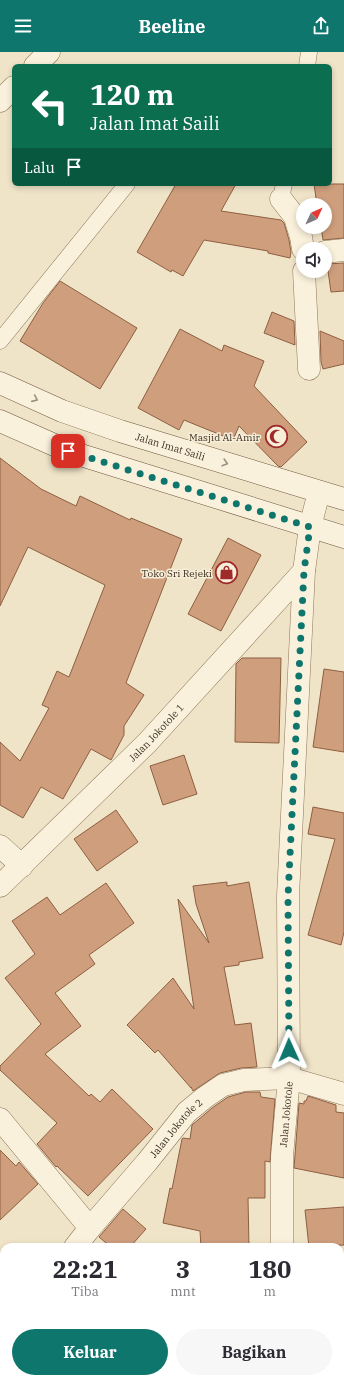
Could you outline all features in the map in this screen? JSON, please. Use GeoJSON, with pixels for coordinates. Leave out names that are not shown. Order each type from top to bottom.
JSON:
{"type":"FeatureCollection","features":[{"type":"Feature","properties":{"kind":"street"},"geometry":{"type":"LineString","coordinates":[[37,64],[49,52]]}},
{"type":"Feature","properties":{"kind":"street"},"geometry":{"type":"LineString","coordinates":[[0,101],[12,89]]}},
{"type":"Feature","properties":{"kind":"street"},"geometry":{"type":"LineString","coordinates":[[283,192],[294,217],[302,242]]}},
{"type":"Feature","properties":{"kind":"street"},"geometry":{"type":"LineString","coordinates":[[332,251],[344,250]]}},
{"type":"Feature","properties":{"kind":"street"},"geometry":{"type":"LineString","coordinates":[[304,278],[309,369]]}},
{"type":"Feature","properties":{"kind":"street","name":"Jalan Imat Saili"},"geometry":{"type":"LineString","coordinates":[[0,383],[62,411],[120,431],[335,492]]}},
{"type":"Feature","properties":{"kind":"street"},"geometry":{"type":"LineString","coordinates":[[0,421],[68,451],[344,537]]}},
{"type":"Feature","properties":{"kind":"street","name":"Jalan Jokotole"},"geometry":{"type":"LineString","coordinates":[[282,1243],[282,1156],[289,1078],[288,896],[304,571],[310,527],[335,492]]}},
{"type":"Feature","properties":{"kind":"street","name":"Jalan Jokotole 1"},"geometry":{"type":"LineString","coordinates":[[0,886],[148,744],[304,571]]}},
{"type":"Feature","properties":{"kind":"street"},"geometry":{"type":"LineString","coordinates":[[0,846],[22,866]]}},
{"type":"Feature","properties":{"kind":"street","name":"Jalan Jokotole 2"},"geometry":{"type":"LineString","coordinates":[[78,1243],[187,1112],[223,1085],[244,1080],[289,1078],[344,1094]]}},
{"type":"Feature","properties":{"kind":"street"},"geometry":{"type":"LineString","coordinates":[[0,1119],[90,1228]]}},
{"type":"Feature","properties":{"kind":"lane"},"geometry":{"type":"LineString","coordinates":[[307,64],[309,52]]}},
{"type":"Feature","properties":{"kind":"lane"},"geometry":{"type":"LineString","coordinates":[[0,341],[125,186]]}},
{"type":"Feature","properties":{"kind":"building"},"geometry":{"type":"Polygon","coordinates":[[[344,184],[344,238],[323,240],[322,234],[332,234],[332,198],[316,198],[314,186],[344,184]]]}},
{"type":"Feature","properties":{"kind":"building"},"geometry":{"type":"Polygon","coordinates":[[[175,186],[235,186],[221,211],[281,220],[284,223],[291,252],[290,258],[268,253],[268,251],[204,240],[183,276],[172,270],[171,272],[137,252],[175,186]]]}},
{"type":"Feature","properties":{"kind":"building"},"geometry":{"type":"Polygon","coordinates":[[[344,263],[344,291],[331,292],[329,278],[332,278],[332,264],[344,263]]]}},
{"type":"Feature","properties":{"kind":"building"},"geometry":{"type":"Polygon","coordinates":[[[60,281],[137,328],[100,389],[20,341],[43,303],[60,281]]]}},
{"type":"Feature","properties":{"kind":"building"},"geometry":{"type":"Polygon","coordinates":[[[272,312],[294,321],[295,345],[264,333],[272,312]]]}},
{"type":"Feature","properties":{"kind":"building"},"geometry":{"type":"Polygon","coordinates":[[[180,329],[222,351],[224,345],[264,361],[254,386],[307,442],[281,467],[278,466],[239,426],[233,440],[184,420],[179,430],[138,408],[180,329]]]}},
{"type":"Feature","properties":{"kind":"building"},"geometry":{"type":"Polygon","coordinates":[[[320,331],[344,341],[344,364],[323,369],[321,362],[320,331]]]}},
{"type":"Feature","properties":{"kind":"building"},"geometry":{"type":"Polygon","coordinates":[[[0,458],[41,489],[76,506],[80,496],[130,520],[131,518],[182,539],[126,683],[144,695],[124,726],[124,735],[111,760],[91,749],[63,799],[41,787],[23,818],[0,805],[0,742],[20,761],[49,708],[42,705],[57,671],[69,677],[105,585],[28,547],[0,606],[0,458]]]}},
{"type":"Feature","properties":{"kind":"building"},"geometry":{"type":"Polygon","coordinates":[[[228,538],[261,555],[221,631],[188,614],[228,538]]]}},
{"type":"Feature","properties":{"kind":"building"},"geometry":{"type":"Polygon","coordinates":[[[242,658],[281,658],[279,743],[235,742],[236,664],[242,658]]]}},
{"type":"Feature","properties":{"kind":"building"},"geometry":{"type":"Polygon","coordinates":[[[324,669],[344,672],[344,752],[313,747],[324,669]]]}},
{"type":"Feature","properties":{"kind":"building"},"geometry":{"type":"Polygon","coordinates":[[[184,755],[197,794],[163,805],[150,766],[184,755]]]}},
{"type":"Feature","properties":{"kind":"building"},"geometry":{"type":"Polygon","coordinates":[[[313,807],[344,813],[344,932],[341,945],[308,935],[335,839],[308,834],[313,807]]]}},
{"type":"Feature","properties":{"kind":"building"},"geometry":{"type":"Polygon","coordinates":[[[116,810],[138,842],[97,871],[74,839],[116,810]]]}},
{"type":"Feature","properties":{"kind":"building"},"geometry":{"type":"Polygon","coordinates":[[[227,882],[227,886],[249,882],[263,958],[239,962],[239,965],[224,967],[235,1025],[251,1023],[257,1067],[241,1068],[220,1073],[193,1091],[158,1050],[155,1053],[127,1025],[173,978],[194,1009],[178,899],[209,943],[196,904],[193,886],[227,882]]]}},
{"type":"Feature","properties":{"kind":"building"},"geometry":{"type":"Polygon","coordinates":[[[106,883],[134,923],[89,955],[95,964],[55,993],[81,1026],[45,1054],[89,1096],[91,1094],[100,1102],[112,1089],[153,1129],[88,1196],[57,1166],[56,1167],[37,1144],[57,1123],[0,1070],[0,1066],[41,1024],[5,978],[35,954],[12,921],[47,897],[60,915],[106,883]]]}},
{"type":"Feature","properties":{"kind":"building"},"geometry":{"type":"Polygon","coordinates":[[[246,1092],[260,1092],[261,1097],[275,1099],[270,1162],[265,1161],[265,1198],[248,1198],[249,1243],[201,1243],[200,1231],[163,1223],[170,1188],[172,1189],[182,1139],[190,1139],[192,1125],[228,1097],[246,1092]]]}},
{"type":"Feature","properties":{"kind":"building"},"geometry":{"type":"Polygon","coordinates":[[[308,1096],[336,1105],[336,1112],[344,1113],[344,1178],[294,1168],[299,1103],[304,1104],[304,1101],[306,1101],[308,1096]]]}},
{"type":"Feature","properties":{"kind":"building"},"geometry":{"type":"Polygon","coordinates":[[[0,1150],[16,1166],[19,1162],[38,1184],[0,1220],[0,1150]]]}},
{"type":"Feature","properties":{"kind":"building"},"geometry":{"type":"Polygon","coordinates":[[[344,1207],[344,1243],[309,1243],[305,1210],[344,1207]]]}},
{"type":"Feature","properties":{"kind":"building"},"geometry":{"type":"Polygon","coordinates":[[[123,1209],[146,1229],[134,1243],[106,1243],[99,1237],[123,1209]]]}},
{"type":"Feature","properties":{"kind":"place","name":"Masjid Al-Amir"},"geometry":{"type":"Point","coordinates":[276,437]}},
{"type":"Feature","properties":{"kind":"place","name":"Toko Sri Rejeki"},"geometry":{"type":"Point","coordinates":[227,573]}},
{"type":"Feature","properties":{"kind":"route"},"geometry":{"type":"LineString","coordinates":[[68,451],[310,527],[304,571],[288,896],[289,1050]]}}]}
